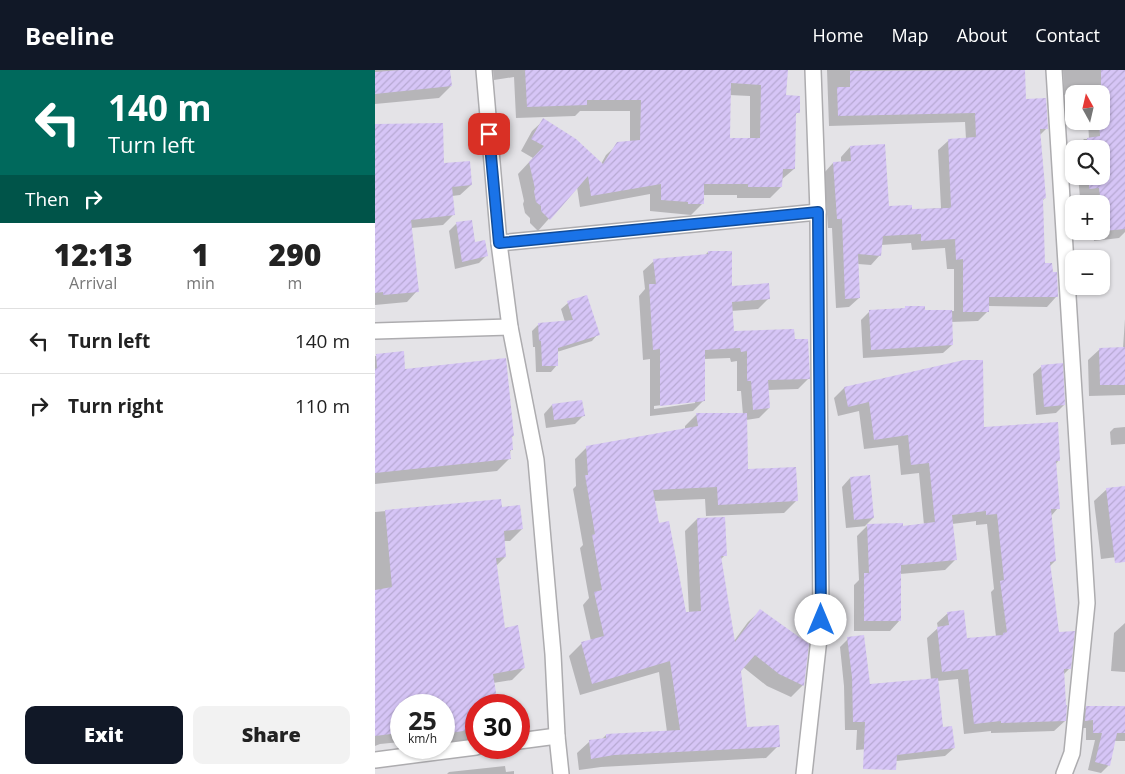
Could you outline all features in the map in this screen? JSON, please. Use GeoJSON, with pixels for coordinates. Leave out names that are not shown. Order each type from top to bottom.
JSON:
{"type":"FeatureCollection","features":[{"type":"Feature","properties":{"kind":"street"},"geometry":{"type":"LineString","coordinates":[[484,70],[499,243],[509,326],[536,460],[553,654],[561,774]]}},
{"type":"Feature","properties":{"kind":"street"},"geometry":{"type":"LineString","coordinates":[[804,774],[821,620],[818,212],[813,70]]}},
{"type":"Feature","properties":{"kind":"street"},"geometry":{"type":"LineString","coordinates":[[1054,70],[1087,603],[1072,753],[1064,774]]}},
{"type":"Feature","properties":{"kind":"street"},"geometry":{"type":"LineString","coordinates":[[499,243],[818,212]]}},
{"type":"Feature","properties":{"kind":"street"},"geometry":{"type":"LineString","coordinates":[[375,331],[509,326]]}},
{"type":"Feature","properties":{"kind":"street"},"geometry":{"type":"LineString","coordinates":[[530,740],[557,736]]}},
{"type":"Feature","properties":{"kind":"street"},"geometry":{"type":"LineString","coordinates":[[375,760],[465,748]]}},
{"type":"Feature","properties":{"kind":"building"},"geometry":{"type":"Polygon","coordinates":[[[450,70],[452,86],[375,94],[375,72],[450,70]]]}},
{"type":"Feature","properties":{"kind":"building"},"geometry":{"type":"Polygon","coordinates":[[[525,70],[788,70],[786,95],[800,96],[800,113],[796,113],[795,169],[783,169],[782,187],[748,187],[748,184],[704,184],[704,204],[661,200],[661,184],[591,196],[588,176],[550,220],[541,211],[541,206],[536,202],[529,162],[544,146],[531,139],[543,118],[576,139],[603,164],[617,142],[640,140],[641,100],[587,100],[587,105],[527,107],[525,70]],[[731,83],[730,138],[760,138],[761,85],[731,83]]]}},
{"type":"Feature","properties":{"kind":"building"},"geometry":{"type":"Polygon","coordinates":[[[1025,70],[1026,99],[1046,98],[1048,129],[1040,129],[1046,198],[1043,199],[1045,263],[1052,263],[1053,272],[1057,272],[1058,297],[989,297],[989,312],[963,312],[963,259],[956,260],[955,239],[921,241],[921,234],[883,236],[881,256],[858,254],[860,298],[845,299],[842,219],[837,219],[833,162],[851,161],[850,146],[885,144],[889,206],[912,205],[912,209],[949,208],[951,207],[948,139],[976,137],[975,113],[838,116],[837,87],[850,87],[850,71],[1025,70]]]}},
{"type":"Feature","properties":{"kind":"building"},"geometry":{"type":"Polygon","coordinates":[[[1101,70],[1125,70],[1125,229],[1110,230],[1110,195],[1100,195],[1099,188],[1089,189],[1089,185],[1110,185],[1110,140],[1087,140],[1087,138],[1100,136],[1100,130],[1110,130],[1110,85],[1101,85],[1101,70]]]}},
{"type":"Feature","properties":{"kind":"building"},"geometry":{"type":"Polygon","coordinates":[[[443,123],[444,163],[470,161],[472,185],[452,187],[455,215],[411,220],[419,292],[383,295],[383,292],[375,293],[375,124],[443,123]]]}},
{"type":"Feature","properties":{"kind":"building"},"geometry":{"type":"Polygon","coordinates":[[[472,220],[475,242],[485,240],[488,256],[462,262],[456,222],[472,220]]]}},
{"type":"Feature","properties":{"kind":"building"},"geometry":{"type":"Polygon","coordinates":[[[708,251],[732,251],[732,286],[769,283],[770,299],[732,302],[734,331],[794,329],[795,339],[808,339],[810,379],[768,380],[770,408],[753,410],[751,381],[747,381],[747,351],[741,352],[740,348],[705,350],[705,401],[660,406],[660,349],[653,350],[649,284],[656,284],[653,259],[708,254],[708,251]]]}},
{"type":"Feature","properties":{"kind":"building"},"geometry":{"type":"Polygon","coordinates":[[[587,295],[600,335],[558,348],[558,366],[542,366],[538,323],[573,320],[567,301],[587,295]]]}},
{"type":"Feature","properties":{"kind":"building"},"geometry":{"type":"Polygon","coordinates":[[[905,306],[925,306],[925,310],[952,310],[953,345],[871,350],[869,310],[905,308],[905,306]]]}},
{"type":"Feature","properties":{"kind":"building"},"geometry":{"type":"Polygon","coordinates":[[[1125,347],[1125,385],[1100,385],[1099,348],[1125,347]]]}},
{"type":"Feature","properties":{"kind":"building"},"geometry":{"type":"Polygon","coordinates":[[[404,351],[405,369],[506,358],[514,436],[512,436],[513,450],[510,450],[511,459],[375,473],[376,354],[404,351]]]}},
{"type":"Feature","properties":{"kind":"building"},"geometry":{"type":"Polygon","coordinates":[[[964,360],[983,360],[984,427],[1058,422],[1060,461],[1056,461],[1060,509],[1051,509],[1056,561],[1050,562],[1059,632],[1075,631],[1071,669],[1064,669],[1067,705],[1066,721],[1001,723],[1001,721],[974,724],[968,669],[942,672],[937,627],[949,625],[947,612],[964,610],[967,638],[1003,635],[1003,633],[1007,632],[1000,581],[1004,580],[997,514],[986,515],[986,511],[952,515],[957,560],[901,565],[901,621],[864,621],[864,573],[869,573],[867,524],[903,523],[903,526],[935,522],[929,463],[911,465],[908,435],[874,440],[869,402],[848,407],[844,387],[964,360]]]}},
{"type":"Feature","properties":{"kind":"building"},"geometry":{"type":"Polygon","coordinates":[[[1063,363],[1065,405],[1044,407],[1041,365],[1063,363]]]}},
{"type":"Feature","properties":{"kind":"building"},"geometry":{"type":"Polygon","coordinates":[[[582,400],[585,416],[554,420],[552,404],[582,400]]]}},
{"type":"Feature","properties":{"kind":"building"},"geometry":{"type":"Polygon","coordinates":[[[696,413],[747,413],[748,469],[796,467],[798,501],[718,505],[717,487],[653,490],[659,523],[669,521],[686,612],[701,611],[697,518],[725,517],[727,556],[721,556],[735,642],[760,609],[809,644],[804,686],[779,674],[755,655],[741,671],[747,727],[779,725],[780,747],[614,755],[591,759],[589,740],[606,738],[606,734],[680,730],[670,661],[592,684],[581,642],[604,636],[594,592],[602,590],[592,535],[595,534],[585,475],[588,475],[586,446],[698,426],[696,413]]]}},
{"type":"Feature","properties":{"kind":"building"},"geometry":{"type":"Polygon","coordinates":[[[870,475],[874,518],[854,520],[850,477],[870,475]]]}},
{"type":"Feature","properties":{"kind":"building"},"geometry":{"type":"Polygon","coordinates":[[[1125,486],[1125,562],[1115,563],[1106,488],[1125,486]]]}},
{"type":"Feature","properties":{"kind":"building"},"geometry":{"type":"Polygon","coordinates":[[[501,499],[502,507],[520,505],[523,529],[504,531],[506,557],[496,558],[505,628],[518,625],[525,668],[493,674],[496,694],[465,694],[465,731],[455,732],[455,694],[390,694],[390,734],[375,736],[375,590],[392,587],[385,510],[501,499]]]}},
{"type":"Feature","properties":{"kind":"building"},"geometry":{"type":"Polygon","coordinates":[[[864,635],[870,684],[938,678],[943,727],[952,726],[955,748],[897,755],[896,770],[863,769],[865,722],[853,722],[852,677],[847,637],[864,635]]]}},
{"type":"Feature","properties":{"kind":"building"},"geometry":{"type":"Polygon","coordinates":[[[1086,706],[1125,706],[1125,733],[1117,733],[1110,766],[1095,762],[1102,733],[1093,733],[1093,720],[1085,721],[1086,706]]]}},
{"type":"Feature","properties":{"kind":"route"},"geometry":{"type":"LineString","coordinates":[[489,134],[499,243],[818,212],[821,620]]}}]}
